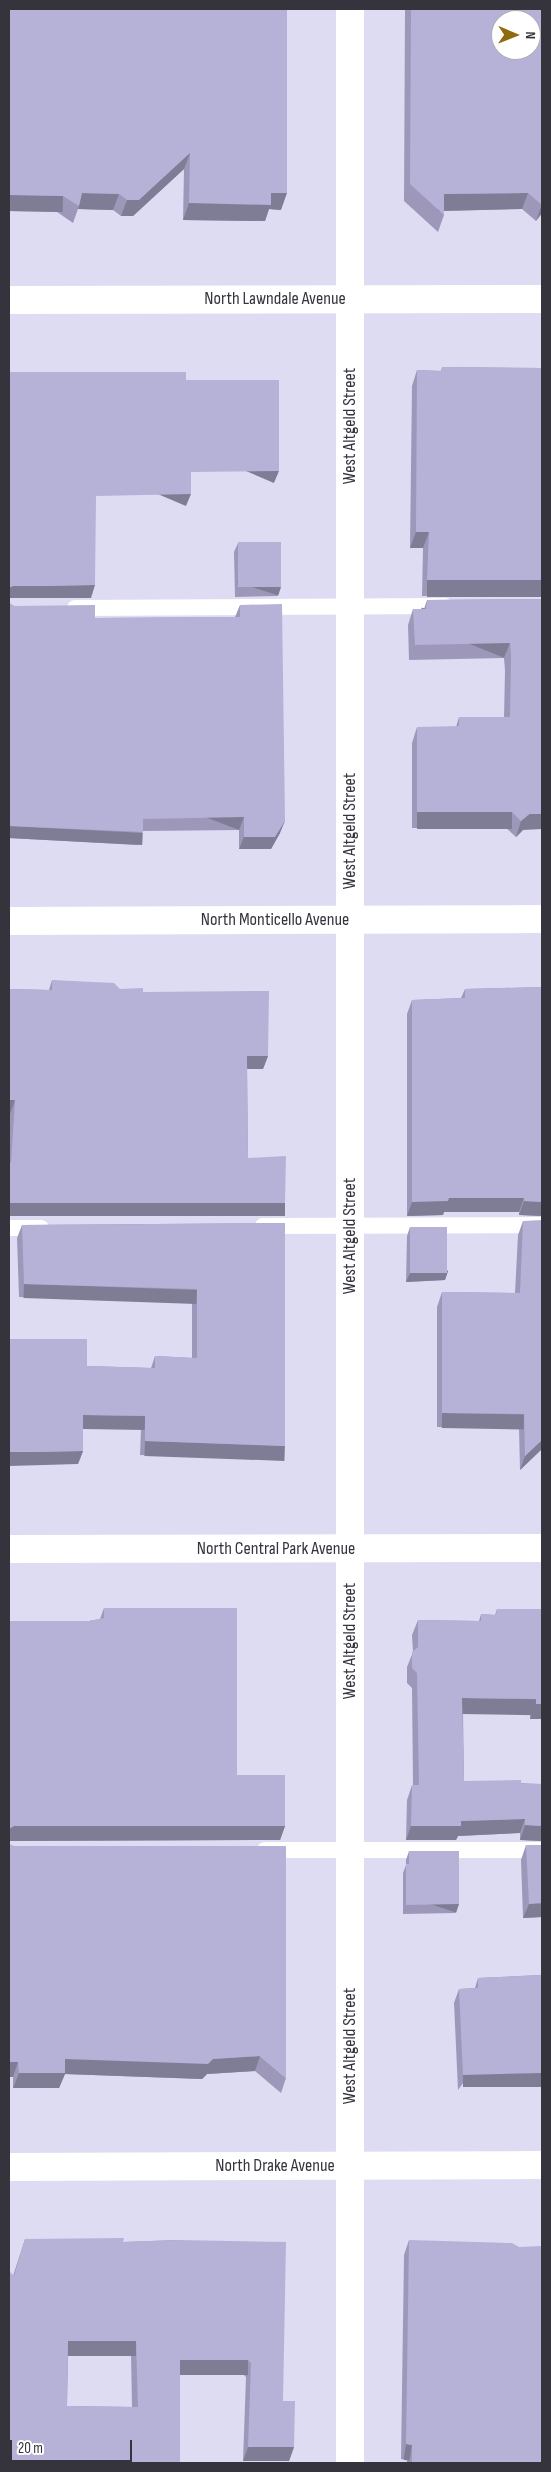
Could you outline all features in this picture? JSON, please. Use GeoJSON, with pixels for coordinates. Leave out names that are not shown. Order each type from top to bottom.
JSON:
{"type":"FeatureCollection","features":[{"type":"Feature","properties":{"kind":"street","name":"West Altgeld Street"},"geometry":{"type":"LineString","coordinates":[[350,9],[350,2463]]}},
{"type":"Feature","properties":{"kind":"street","name":"North Lawndale Avenue"},"geometry":{"type":"LineString","coordinates":[[9,300],[542,299]]}},
{"type":"Feature","properties":{"kind":"street","name":"North Monticello Avenue"},"geometry":{"type":"LineString","coordinates":[[9,921],[542,919]]}},
{"type":"Feature","properties":{"kind":"street","name":"North Central Park Avenue"},"geometry":{"type":"LineString","coordinates":[[9,1549],[542,1548]]}},
{"type":"Feature","properties":{"kind":"street","name":"North Drake Avenue"},"geometry":{"type":"LineString","coordinates":[[9,2167],[542,2165]]}},
{"type":"Feature","properties":{"kind":"lane"},"geometry":{"type":"LineString","coordinates":[[58,608],[462,606]]}},
{"type":"Feature","properties":{"kind":"lane"},"geometry":{"type":"LineString","coordinates":[[247,1226],[542,1226]]}},
{"type":"Feature","properties":{"kind":"lane"},"geometry":{"type":"LineString","coordinates":[[9,1228],[58,1228]]}},
{"type":"Feature","properties":{"kind":"lane"},"geometry":{"type":"LineString","coordinates":[[250,1850],[542,1850]]}},
{"type":"Feature","properties":{"kind":"building"},"geometry":{"type":"Polygon","coordinates":[[[9,9],[287,9],[287,193],[271,193],[271,205],[189,203],[190,153],[139,200],[127,200],[119,194],[82,193],[79,206],[63,196],[9,195],[9,9]]]}},
{"type":"Feature","properties":{"kind":"building"},"geometry":{"type":"Polygon","coordinates":[[[411,9],[542,9],[542,205],[528,193],[444,194],[444,215],[410,184],[411,9]]]}},
{"type":"Feature","properties":{"kind":"building"},"geometry":{"type":"Polygon","coordinates":[[[442,367],[542,368],[542,580],[427,580],[429,532],[416,532],[417,370],[442,371],[442,367]]]}},
{"type":"Feature","properties":{"kind":"building"},"geometry":{"type":"Polygon","coordinates":[[[9,372],[186,372],[186,380],[279,380],[279,471],[191,472],[191,494],[96,496],[95,585],[9,587],[9,372]]]}},
{"type":"Feature","properties":{"kind":"building"},"geometry":{"type":"Polygon","coordinates":[[[238,542],[281,542],[281,587],[238,587],[238,542]]]}},
{"type":"Feature","properties":{"kind":"building"},"geometry":{"type":"Polygon","coordinates":[[[542,599],[542,814],[529,814],[521,821],[512,812],[417,812],[417,727],[459,726],[459,717],[510,717],[511,656],[510,643],[415,645],[413,609],[426,609],[427,600],[542,599]]]}},
{"type":"Feature","properties":{"kind":"building"},"geometry":{"type":"Polygon","coordinates":[[[9,603],[14,606],[95,605],[95,618],[240,617],[240,605],[282,604],[285,821],[275,837],[244,837],[244,817],[143,819],[143,832],[9,826],[9,603]]]}},
{"type":"Feature","properties":{"kind":"building"},"geometry":{"type":"Polygon","coordinates":[[[52,980],[114,983],[120,989],[143,988],[143,992],[269,991],[268,1056],[247,1056],[248,1158],[286,1156],[285,1203],[9,1203],[9,1163],[11,1163],[15,1100],[9,1100],[9,989],[52,990],[52,980]]]}},
{"type":"Feature","properties":{"kind":"building"},"geometry":{"type":"Polygon","coordinates":[[[542,987],[542,1202],[524,1201],[524,1198],[449,1198],[448,1201],[412,1202],[412,1000],[465,998],[465,989],[542,987]]]}},
{"type":"Feature","properties":{"kind":"building"},"geometry":{"type":"Polygon","coordinates":[[[542,1220],[542,1440],[525,1456],[524,1414],[442,1413],[442,1292],[520,1293],[523,1221],[542,1220]]]}},
{"type":"Feature","properties":{"kind":"building"},"geometry":{"type":"Polygon","coordinates":[[[285,1223],[285,1446],[145,1441],[145,1416],[83,1415],[83,1451],[9,1452],[9,1339],[87,1339],[87,1366],[155,1368],[155,1356],[197,1358],[197,1289],[24,1284],[22,1225],[285,1223]]]}},
{"type":"Feature","properties":{"kind":"building"},"geometry":{"type":"Polygon","coordinates":[[[410,1227],[447,1227],[447,1273],[410,1273],[410,1227]]]}},
{"type":"Feature","properties":{"kind":"building"},"geometry":{"type":"Polygon","coordinates":[[[104,1608],[237,1608],[237,1775],[285,1775],[285,1826],[14,1826],[9,1829],[9,1621],[89,1621],[104,1618],[104,1608]]]}},
{"type":"Feature","properties":{"kind":"building"},"geometry":{"type":"Polygon","coordinates":[[[497,1609],[542,1609],[542,1704],[536,1704],[536,1699],[462,1698],[464,1781],[521,1780],[521,1784],[542,1784],[542,1826],[525,1825],[525,1819],[461,1821],[461,1826],[411,1826],[412,1785],[419,1785],[417,1673],[412,1668],[412,1652],[418,1647],[418,1620],[481,1621],[481,1614],[496,1615],[497,1609]]]}},
{"type":"Feature","properties":{"kind":"building"},"geometry":{"type":"Polygon","coordinates":[[[9,1844],[14,1846],[286,1846],[286,2078],[260,2056],[213,2059],[208,2064],[65,2059],[65,2073],[19,2073],[18,2062],[9,2062],[9,1844]]]}},
{"type":"Feature","properties":{"kind":"building"},"geometry":{"type":"Polygon","coordinates":[[[526,1845],[542,1845],[542,1903],[529,1904],[526,1845]]]}},
{"type":"Feature","properties":{"kind":"building"},"geometry":{"type":"Polygon","coordinates":[[[409,1851],[459,1851],[459,1904],[406,1905],[406,1864],[409,1864],[409,1851]]]}},
{"type":"Feature","properties":{"kind":"building"},"geometry":{"type":"Polygon","coordinates":[[[542,1975],[542,2073],[463,2075],[459,1989],[478,1988],[478,1978],[542,1975]]]}},
{"type":"Feature","properties":{"kind":"building"},"geometry":{"type":"Polygon","coordinates":[[[124,2238],[123,2242],[178,2240],[286,2242],[283,2401],[295,2401],[294,2447],[248,2447],[251,2363],[248,2360],[180,2360],[180,2463],[9,2463],[9,2271],[14,2276],[25,2239],[124,2238]],[[68,2341],[67,2406],[138,2407],[136,2341],[68,2341]]]}},
{"type":"Feature","properties":{"kind":"building"},"geometry":{"type":"Polygon","coordinates":[[[409,2240],[512,2243],[519,2247],[542,2246],[542,2463],[412,2463],[412,2445],[406,2444],[409,2240]]]}}]}
